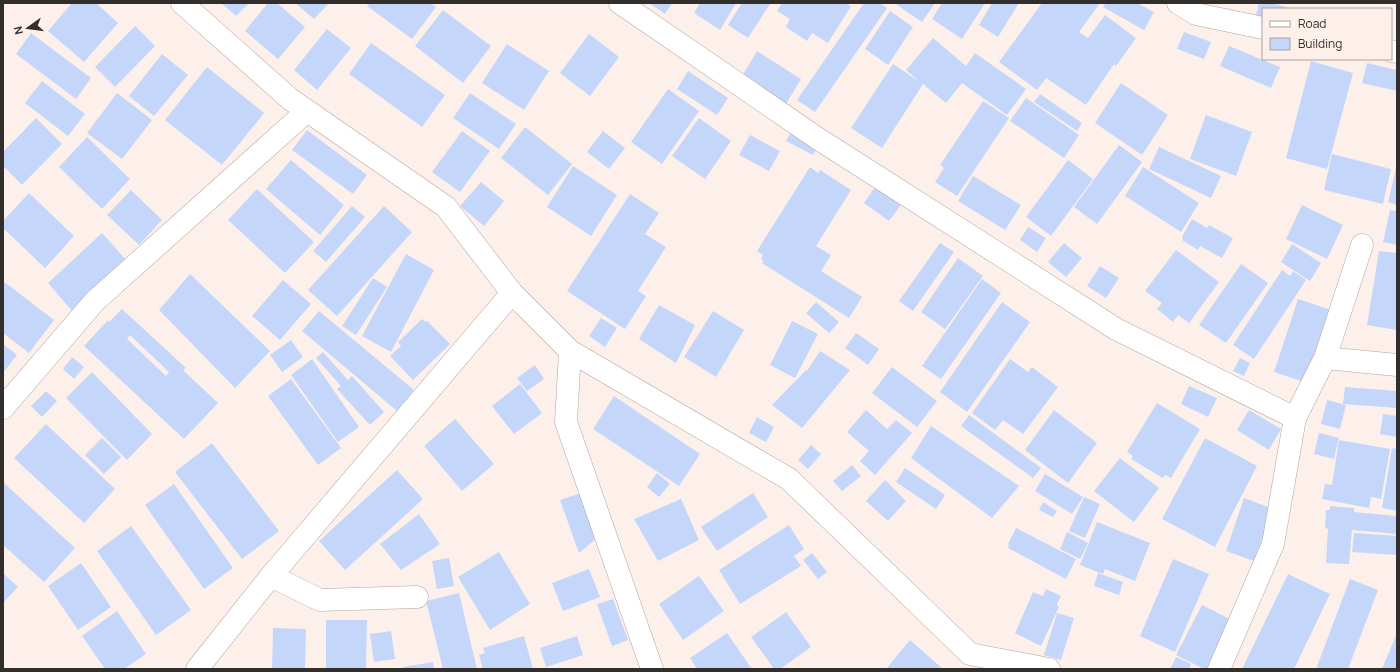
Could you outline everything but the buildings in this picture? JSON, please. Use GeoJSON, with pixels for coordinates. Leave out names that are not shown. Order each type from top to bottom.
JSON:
{"type":"FeatureCollection","features":[{"type":"Feature","properties":{"kind":"street"},"geometry":{"type":"LineString","coordinates":[[182,3],[290,99],[446,207],[512,293],[570,351],[789,479],[970,654],[1049,669]]}},
{"type":"Feature","properties":{"kind":"street"},"geometry":{"type":"LineString","coordinates":[[620,3],[817,138],[1116,329],[1295,418]]}},
{"type":"Feature","properties":{"kind":"street"},"geometry":{"type":"LineString","coordinates":[[1178,3],[1196,14],[1262,28]]}},
{"type":"Feature","properties":{"kind":"street"},"geometry":{"type":"LineString","coordinates":[[3,408],[95,301],[307,111]]}},
{"type":"Feature","properties":{"kind":"street"},"geometry":{"type":"LineString","coordinates":[[1219,669],[1273,544],[1295,418],[1325,358],[1362,245]]}},
{"type":"Feature","properties":{"kind":"street"},"geometry":{"type":"LineString","coordinates":[[196,669],[271,576],[512,293]]}},
{"type":"Feature","properties":{"kind":"street"},"geometry":{"type":"LineString","coordinates":[[570,351],[566,422],[652,669]]}},
{"type":"Feature","properties":{"kind":"street"},"geometry":{"type":"LineString","coordinates":[[1325,358],[1397,365]]}},
{"type":"Feature","properties":{"kind":"street"},"geometry":{"type":"LineString","coordinates":[[271,576],[320,600],[416,597]]}}]}
